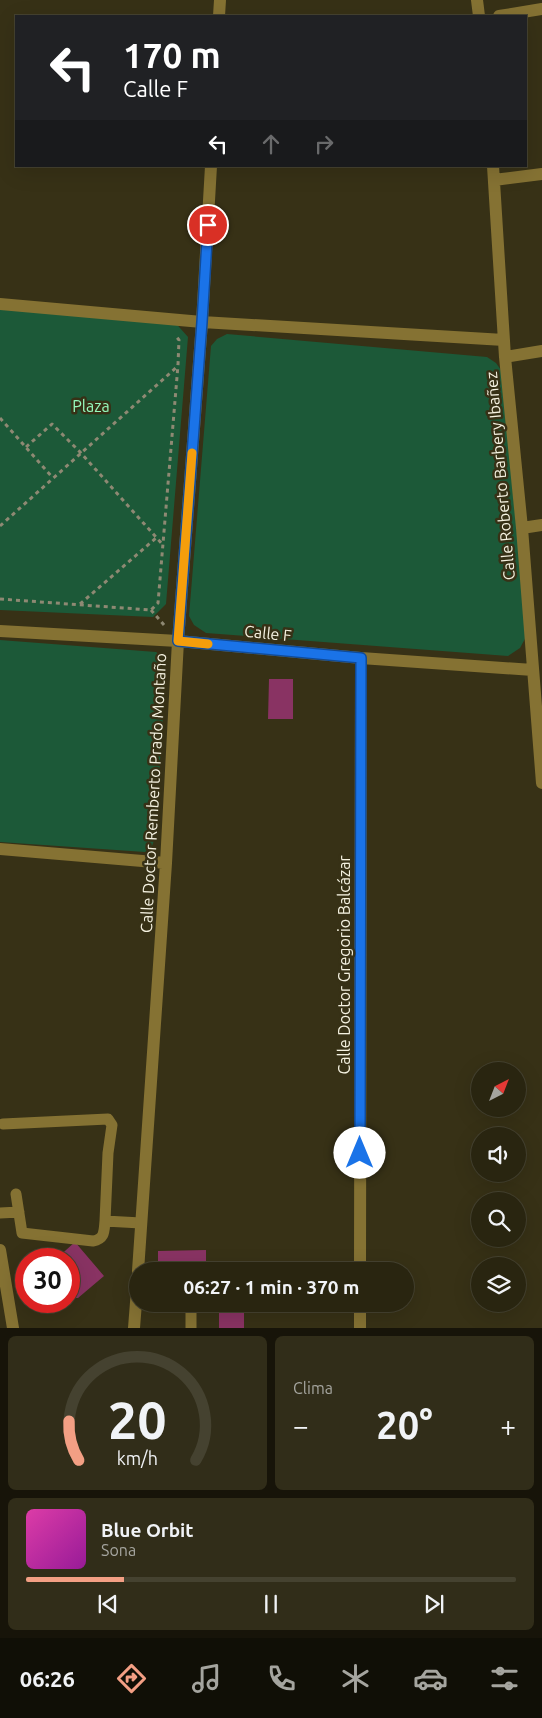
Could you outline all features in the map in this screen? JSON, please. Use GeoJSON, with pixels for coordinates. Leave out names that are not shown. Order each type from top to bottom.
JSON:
{"type":"FeatureCollection","features":[{"type":"Feature","properties":{"kind":"street"},"geometry":{"type":"LineString","coordinates":[[219,15],[220,0]]}},
{"type":"Feature","properties":{"kind":"street"},"geometry":{"type":"LineString","coordinates":[[477,0],[479,15]]}},
{"type":"Feature","properties":{"kind":"street"},"geometry":{"type":"LineString","coordinates":[[505,15],[542,9]]}},
{"type":"Feature","properties":{"kind":"street","name":"Calle Doctor Remberto Prado Montaño"},"geometry":{"type":"LineString","coordinates":[[139,1262],[166,863],[178,641],[202,322],[211,167]]}},
{"type":"Feature","properties":{"kind":"street","name":"Calle Roberto Barbery Ibañez"},"geometry":{"type":"LineString","coordinates":[[493,167],[505,356],[522,528],[533,670],[539,713],[542,783]]}},
{"type":"Feature","properties":{"kind":"street"},"geometry":{"type":"LineString","coordinates":[[494,180],[542,174]]}},
{"type":"Feature","properties":{"kind":"street"},"geometry":{"type":"LineString","coordinates":[[0,304],[202,322],[504,340]]}},
{"type":"Feature","properties":{"kind":"street"},"geometry":{"type":"LineString","coordinates":[[505,356],[542,352]]}},
{"type":"Feature","properties":{"kind":"street"},"geometry":{"type":"LineString","coordinates":[[522,528],[542,525]]}},
{"type":"Feature","properties":{"kind":"street","name":"Calle F"},"geometry":{"type":"LineString","coordinates":[[0,631],[178,641],[361,658],[533,670]]}},
{"type":"Feature","properties":{"kind":"street","name":"Calle Doctor Gregorio Balcázar"},"geometry":{"type":"LineString","coordinates":[[360,1262],[361,658]]}},
{"type":"Feature","properties":{"kind":"street"},"geometry":{"type":"LineString","coordinates":[[0,849],[166,863]]}},
{"type":"Feature","properties":{"kind":"street"},"geometry":{"type":"LineString","coordinates":[[0,1250],[13,1328]]}},
{"type":"Feature","properties":{"kind":"street"},"geometry":{"type":"LineString","coordinates":[[134,1328],[135,1312]]}},
{"type":"Feature","properties":{"kind":"street"},"geometry":{"type":"LineString","coordinates":[[360,1312],[360,1328]]}},
{"type":"Feature","properties":{"kind":"lane"},"geometry":{"type":"LineString","coordinates":[[3,1124],[108,1119],[112,1124],[108,1153],[105,1221],[103,1236],[99,1240],[93,1241],[22,1233],[16,1194]]}},
{"type":"Feature","properties":{"kind":"lane"},"geometry":{"type":"LineString","coordinates":[[0,1213],[19,1212]]}},
{"type":"Feature","properties":{"kind":"lane"},"geometry":{"type":"LineString","coordinates":[[105,1221],[141,1223]]}},
{"type":"Feature","properties":{"kind":"lane"},"geometry":{"type":"LineString","coordinates":[[190,1328],[191,1312]]}},
{"type":"Feature","properties":{"kind":"path"},"geometry":{"type":"LineString","coordinates":[[0,599],[152,610],[158,603],[178,365],[179,340],[171,328]]}},
{"type":"Feature","properties":{"kind":"path"},"geometry":{"type":"LineString","coordinates":[[0,526],[178,365]]}},
{"type":"Feature","properties":{"kind":"path"},"geometry":{"type":"LineString","coordinates":[[0,418],[53,478]]}},
{"type":"Feature","properties":{"kind":"path"},"geometry":{"type":"LineString","coordinates":[[26,447],[52,424],[81,453],[163,544]]}},
{"type":"Feature","properties":{"kind":"path"},"geometry":{"type":"LineString","coordinates":[[80,605],[156,538]]}},
{"type":"Feature","properties":{"kind":"green space","name":"Plaza"},"geometry":{"type":"Polygon","coordinates":[[[0,309],[172,319],[188,337],[166,604],[153,617],[0,610],[0,309]]]}},
{"type":"Feature","properties":{"kind":"green space"},"geometry":{"type":"Polygon","coordinates":[[[227,334],[487,357],[496,363],[501,370],[527,635],[520,648],[508,656],[206,633],[194,625],[189,616],[211,346],[217,339],[227,334]]]}},
{"type":"Feature","properties":{"kind":"green space"},"geometry":{"type":"Polygon","coordinates":[[[0,640],[156,652],[163,657],[166,669],[155,838],[152,846],[145,852],[0,842],[0,640]]]}},
{"type":"Feature","properties":{"kind":"building"},"geometry":{"type":"Polygon","coordinates":[[[269,679],[293,679],[293,719],[268,719],[269,679]]]}},
{"type":"Feature","properties":{"kind":"building"},"geometry":{"type":"Polygon","coordinates":[[[75,1242],[104,1276],[80,1296],[80,1248],[68,1248],[75,1242]]]}},
{"type":"Feature","properties":{"kind":"building"},"geometry":{"type":"Polygon","coordinates":[[[206,1250],[206,1262],[158,1262],[158,1251],[206,1250]]]}},
{"type":"Feature","properties":{"kind":"building"},"geometry":{"type":"Polygon","coordinates":[[[219,1312],[244,1312],[244,1328],[219,1328],[219,1312]]]}},
{"type":"Feature","properties":{"kind":"slow traffic"},"geometry":{"type":"LineString","coordinates":[[192,453],[178,641],[208,644]]}},
{"type":"Feature","properties":{"kind":"route"},"geometry":{"type":"LineString","coordinates":[[208,225],[178,641],[361,658],[360,1153]]}}]}
